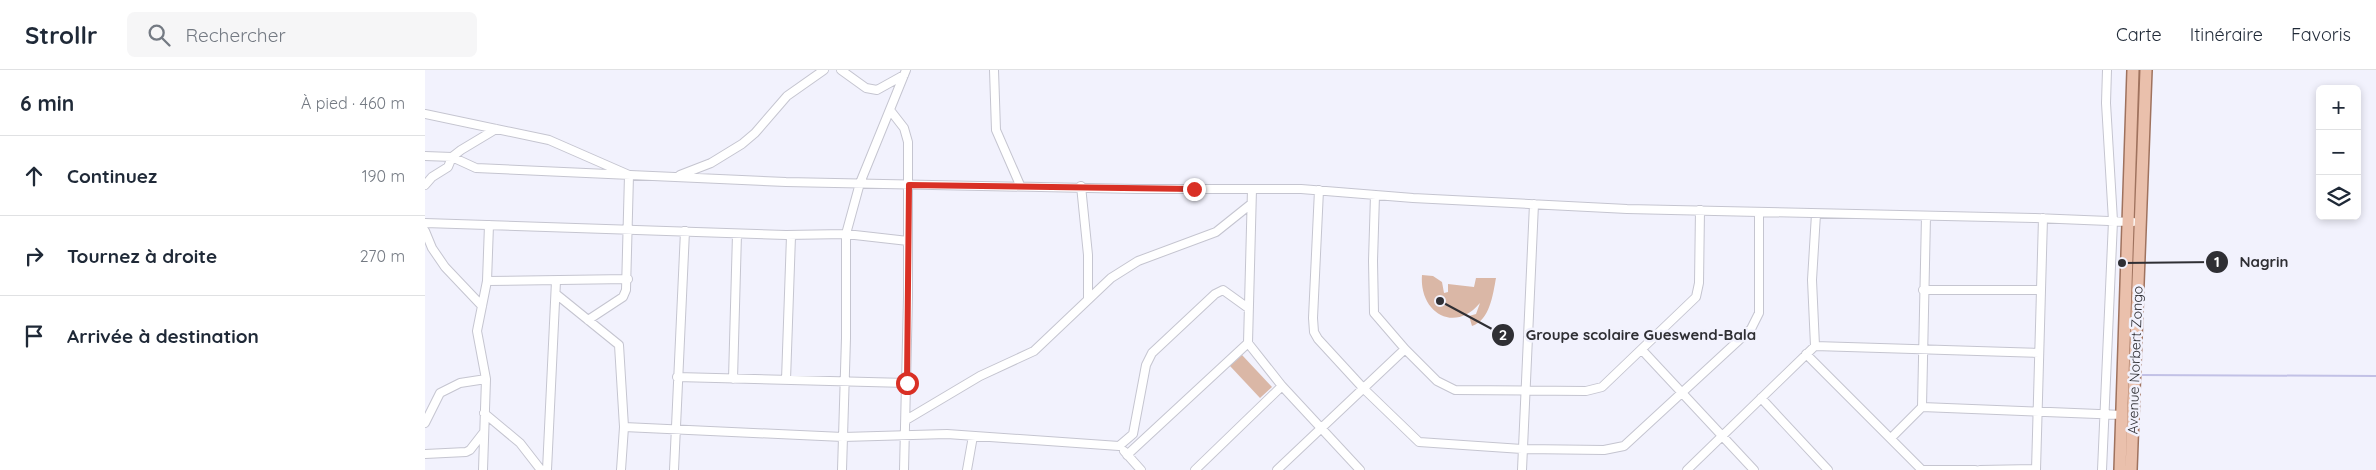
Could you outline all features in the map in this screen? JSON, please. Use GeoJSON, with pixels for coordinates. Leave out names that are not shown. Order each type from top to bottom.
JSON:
{"type":"FeatureCollection","features":[{"type":"Feature","properties":{"kind":"main road","name":"Avenue Norbert Zongo"},"geometry":{"type":"LineString","coordinates":[[2131,470],[2134,222],[2133,70]]}},
{"type":"Feature","properties":{"kind":"main road","name":"Avenue Norbert Zongo"},"geometry":{"type":"LineString","coordinates":[[2120,470],[2127,260],[2134,222],[2146,70]]}},
{"type":"Feature","properties":{"kind":"street"},"geometry":{"type":"LineString","coordinates":[[676,177],[711,163],[742,144],[755,133],[787,96],[824,70]]}},
{"type":"Feature","properties":{"kind":"street"},"geometry":{"type":"LineString","coordinates":[[841,70],[865,88],[877,90],[905,72]]}},
{"type":"Feature","properties":{"kind":"street"},"geometry":{"type":"LineString","coordinates":[[994,70],[996,130],[1020,185]]}},
{"type":"Feature","properties":{"kind":"street"},"geometry":{"type":"LineString","coordinates":[[2102,470],[2113,221],[2106,103],[2107,70]]}},
{"type":"Feature","properties":{"kind":"street"},"geometry":{"type":"LineString","coordinates":[[842,470],[845,383],[846,234],[860,183],[905,72]]}},
{"type":"Feature","properties":{"kind":"street"},"geometry":{"type":"LineString","coordinates":[[890,110],[903,126],[907,138],[909,185],[904,470]]}},
{"type":"Feature","properties":{"kind":"street"},"geometry":{"type":"LineString","coordinates":[[425,114],[549,140],[629,175]]}},
{"type":"Feature","properties":{"kind":"street"},"geometry":{"type":"LineString","coordinates":[[425,185],[448,166],[452,157],[496,129]]}},
{"type":"Feature","properties":{"kind":"street"},"geometry":{"type":"LineString","coordinates":[[425,156],[452,157],[476,168],[786,182],[1319,190],[1534,204],[1816,214],[2043,218],[2134,222]]}},
{"type":"Feature","properties":{"kind":"street"},"geometry":{"type":"LineString","coordinates":[[588,320],[623,296],[628,279],[629,175]]}},
{"type":"Feature","properties":{"kind":"street"},"geometry":{"type":"LineString","coordinates":[[1081,186],[1088,255],[1088,299]]}},
{"type":"Feature","properties":{"kind":"street"},"geometry":{"type":"LineString","coordinates":[[1252,189],[1248,343],[1282,386],[1357,469]]}},
{"type":"Feature","properties":{"kind":"street"},"geometry":{"type":"LineString","coordinates":[[1319,190],[1314,332],[1318,339],[1364,389],[1419,442],[1522,449],[1604,450],[1619,448],[1629,442],[1751,328],[1759,313],[1759,212]]}},
{"type":"Feature","properties":{"kind":"street"},"geometry":{"type":"LineString","coordinates":[[1375,195],[1373,309],[1377,319],[1405,349],[1437,381],[1448,388],[1586,391],[1598,389],[1642,350],[1697,294],[1700,210]]}},
{"type":"Feature","properties":{"kind":"street"},"geometry":{"type":"LineString","coordinates":[[906,420],[980,376],[1034,351],[1111,278],[1138,261],[1215,232],[1251,204]]}},
{"type":"Feature","properties":{"kind":"street"},"geometry":{"type":"LineString","coordinates":[[1522,470],[1524,390],[1534,204]]}},
{"type":"Feature","properties":{"kind":"street"},"geometry":{"type":"LineString","coordinates":[[1815,346],[1812,280],[1816,214]]}},
{"type":"Feature","properties":{"kind":"street"},"geometry":{"type":"LineString","coordinates":[[1891,438],[1922,407],[1926,216]]}},
{"type":"Feature","properties":{"kind":"street"},"geometry":{"type":"LineString","coordinates":[[1980,470],[2036,470],[2043,218]]}},
{"type":"Feature","properties":{"kind":"street"},"geometry":{"type":"LineString","coordinates":[[425,223],[791,236],[846,234],[908,241]]}},
{"type":"Feature","properties":{"kind":"street"},"geometry":{"type":"LineString","coordinates":[[483,470],[486,379],[477,331],[487,281],[489,225]]}},
{"type":"Feature","properties":{"kind":"street"},"geometry":{"type":"LineString","coordinates":[[425,230],[432,248],[445,267],[482,306]]}},
{"type":"Feature","properties":{"kind":"street"},"geometry":{"type":"LineString","coordinates":[[674,470],[685,231]]}},
{"type":"Feature","properties":{"kind":"street"},"geometry":{"type":"LineString","coordinates":[[733,379],[737,234]]}},
{"type":"Feature","properties":{"kind":"street"},"geometry":{"type":"LineString","coordinates":[[787,380],[791,236]]}},
{"type":"Feature","properties":{"kind":"street"},"geometry":{"type":"LineString","coordinates":[[2111,260],[2127,260]]}},
{"type":"Feature","properties":{"kind":"street"},"geometry":{"type":"LineString","coordinates":[[487,281],[628,279]]}},
{"type":"Feature","properties":{"kind":"street"},"geometry":{"type":"LineString","coordinates":[[547,470],[556,281]]}},
{"type":"Feature","properties":{"kind":"street"},"geometry":{"type":"LineString","coordinates":[[1119,446],[1133,434],[1146,365],[1152,353],[1215,294],[1223,290],[1248,308]]}},
{"type":"Feature","properties":{"kind":"street"},"geometry":{"type":"LineString","coordinates":[[1923,290],[2041,290]]}},
{"type":"Feature","properties":{"kind":"street"},"geometry":{"type":"LineString","coordinates":[[556,294],[619,345],[624,427],[621,470]]}},
{"type":"Feature","properties":{"kind":"street"},"geometry":{"type":"LineString","coordinates":[[1127,455],[1248,343]]}},
{"type":"Feature","properties":{"kind":"street"},"geometry":{"type":"LineString","coordinates":[[1687,470],[1815,346],[2039,353]]}},
{"type":"Feature","properties":{"kind":"street"},"geometry":{"type":"LineString","coordinates":[[1277,470],[1405,349]]}},
{"type":"Feature","properties":{"kind":"street"},"geometry":{"type":"LineString","coordinates":[[1642,350],[1755,470]]}},
{"type":"Feature","properties":{"kind":"street"},"geometry":{"type":"LineString","coordinates":[[1806,354],[1891,438],[1920,470],[1975,470]]}},
{"type":"Feature","properties":{"kind":"street"},"geometry":{"type":"LineString","coordinates":[[677,378],[907,383]]}},
{"type":"Feature","properties":{"kind":"street"},"geometry":{"type":"LineString","coordinates":[[425,423],[440,393],[460,383],[486,379]]}},
{"type":"Feature","properties":{"kind":"street"},"geometry":{"type":"LineString","coordinates":[[1195,470],[1282,386]]}},
{"type":"Feature","properties":{"kind":"street"},"geometry":{"type":"LineString","coordinates":[[1761,398],[1828,470]]}},
{"type":"Feature","properties":{"kind":"street"},"geometry":{"type":"LineString","coordinates":[[1922,407],[2038,410],[2123,415]]}},
{"type":"Feature","properties":{"kind":"street"},"geometry":{"type":"LineString","coordinates":[[484,414],[520,443],[541,470]]}},
{"type":"Feature","properties":{"kind":"street"},"geometry":{"type":"LineString","coordinates":[[624,427],[843,437],[973,436],[1119,446],[1141,470]]}},
{"type":"Feature","properties":{"kind":"street"},"geometry":{"type":"LineString","coordinates":[[425,454],[465,452],[470,450],[484,431]]}},
{"type":"Feature","properties":{"kind":"street"},"geometry":{"type":"LineString","coordinates":[[967,470],[973,436]]}},
{"type":"Feature","properties":{"kind":"shaded area"},"geometry":{"type":"Polygon","coordinates":[[[1422,275],[1433,276],[1442,282],[1444,293],[1448,292],[1448,284],[1474,287],[1476,278],[1496,278],[1492,299],[1487,312],[1478,323],[1472,326],[1469,316],[1476,314],[1480,303],[1470,312],[1460,317],[1449,318],[1440,314],[1432,308],[1426,299],[1422,275]]]}},
{"type":"Feature","properties":{"kind":"shaded area"},"geometry":{"type":"Polygon","coordinates":[[[1242,355],[1272,387],[1260,398],[1230,366],[1242,355]]]}},
{"type":"Feature","properties":{"kind":"waterway"},"geometry":{"type":"LineString","coordinates":[[2141,375],[2376,376]]}},
{"type":"Feature","properties":{"kind":"place","name":"Nagrin"},"geometry":{"type":"Point","coordinates":[2122,263]}},
{"type":"Feature","properties":{"kind":"place","name":"Groupe scolaire Gueswend-Bala"},"geometry":{"type":"Point","coordinates":[1440,301]}},
{"type":"Feature","properties":{"kind":"route"},"geometry":{"type":"LineString","coordinates":[[907,383],[909,185],[1020,185],[1194,189]]}}]}
